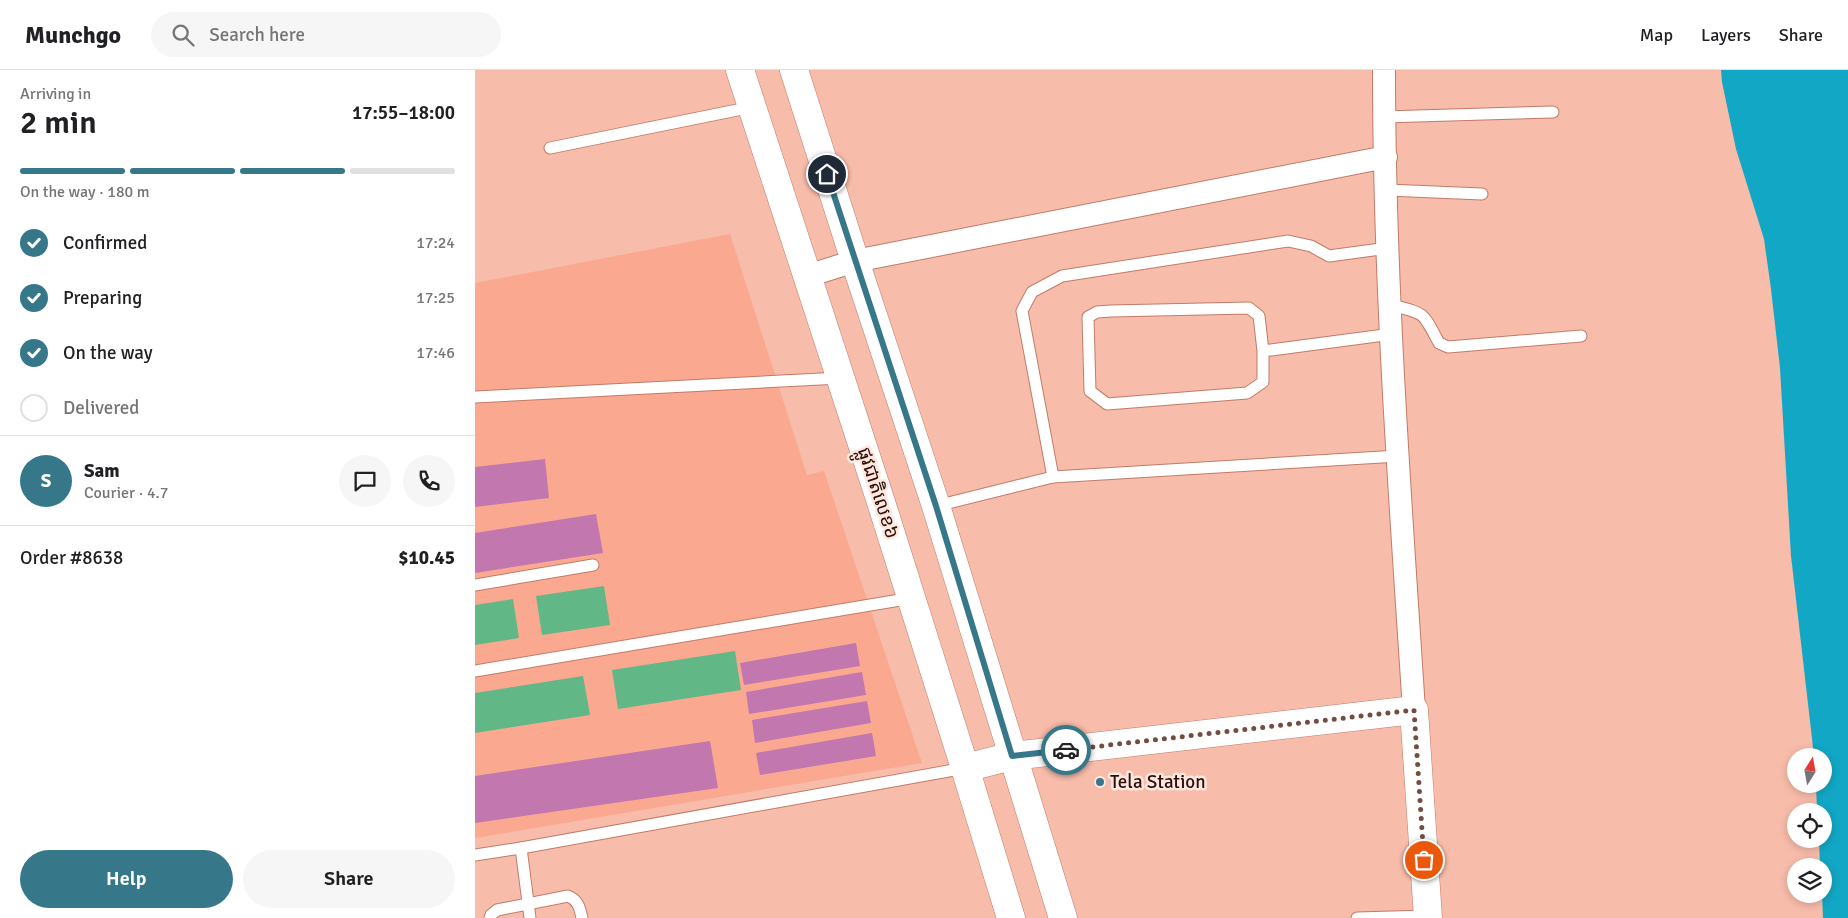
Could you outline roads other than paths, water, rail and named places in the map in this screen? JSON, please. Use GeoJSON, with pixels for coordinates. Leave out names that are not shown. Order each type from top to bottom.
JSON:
{"type":"FeatureCollection","features":[{"type":"Feature","properties":{"kind":"main road","name":"ផ្លូវជាតិលេខ៦"},"geometry":{"type":"LineString","coordinates":[[740,70],[911,598],[1011,918]]}},
{"type":"Feature","properties":{"kind":"main road"},"geometry":{"type":"LineString","coordinates":[[794,70],[936,506],[1063,918]]}},
{"type":"Feature","properties":{"kind":"main road"},"geometry":{"type":"LineString","coordinates":[[965,768],[1012,756],[1414,710],[1428,917]]}},
{"type":"Feature","properties":{"kind":"street"},"geometry":{"type":"LineString","coordinates":[[1384,70],[1384,116],[1397,456],[1414,710]]}},
{"type":"Feature","properties":{"kind":"street"},"geometry":{"type":"LineString","coordinates":[[807,276],[855,261],[1386,157]]}},
{"type":"Feature","properties":{"kind":"lane"},"geometry":{"type":"LineString","coordinates":[[550,148],[753,107]]}},
{"type":"Feature","properties":{"kind":"lane"},"geometry":{"type":"LineString","coordinates":[[1384,116],[1553,112]]}},
{"type":"Feature","properties":{"kind":"lane"},"geometry":{"type":"LineString","coordinates":[[1387,190],[1482,194]]}},
{"type":"Feature","properties":{"kind":"lane"},"geometry":{"type":"LineString","coordinates":[[1053,477],[1022,311],[1032,292],[1062,276],[1288,241],[1311,246],[1329,256],[1389,248]]}},
{"type":"Feature","properties":{"kind":"lane"},"geometry":{"type":"LineString","coordinates":[[1391,304],[1419,312],[1425,316],[1439,343],[1448,347],[1581,336]]}},
{"type":"Feature","properties":{"kind":"lane"},"geometry":{"type":"LineString","coordinates":[[1249,308],[1259,316],[1263,350],[1263,382],[1247,393],[1107,404],[1090,391],[1088,317],[1097,312],[1111,311],[1249,308]]}},
{"type":"Feature","properties":{"kind":"lane"},"geometry":{"type":"LineString","coordinates":[[1263,350],[1393,334]]}},
{"type":"Feature","properties":{"kind":"lane"},"geometry":{"type":"LineString","coordinates":[[475,397],[840,378]]}},
{"type":"Feature","properties":{"kind":"lane"},"geometry":{"type":"LineString","coordinates":[[936,506],[1053,477],[1397,456]]}},
{"type":"Feature","properties":{"kind":"lane"},"geometry":{"type":"LineString","coordinates":[[475,585],[593,565]]}},
{"type":"Feature","properties":{"kind":"lane"},"geometry":{"type":"LineString","coordinates":[[475,670],[911,598]]}},
{"type":"Feature","properties":{"kind":"lane"},"geometry":{"type":"LineString","coordinates":[[475,855],[965,768]]}},
{"type":"Feature","properties":{"kind":"lane"},"geometry":{"type":"LineString","coordinates":[[521,848],[530,918]]}},
{"type":"Feature","properties":{"kind":"lane"},"geometry":{"type":"LineString","coordinates":[[490,918],[497,910],[568,896],[574,898],[580,906],[582,918]]}},
{"type":"Feature","properties":{"kind":"lane"},"geometry":{"type":"LineString","coordinates":[[1357,918],[1428,917]]}},
{"type":"Feature","properties":{"kind":"water"},"geometry":{"type":"Polygon","coordinates":[[[1721,70],[1848,70],[1848,918],[1823,918],[1822,903],[1832,903],[1832,858],[1820,858],[1819,848],[1832,848],[1832,803],[1817,803],[1816,793],[1833,792],[1833,748],[1813,748],[1791,556],[1780,368],[1771,289],[1764,239],[1736,149],[1721,70]]]}},
{"type":"Feature","properties":{"kind":"place","name":"Tela Station"},"geometry":{"type":"Point","coordinates":[1100,782]}}]}
